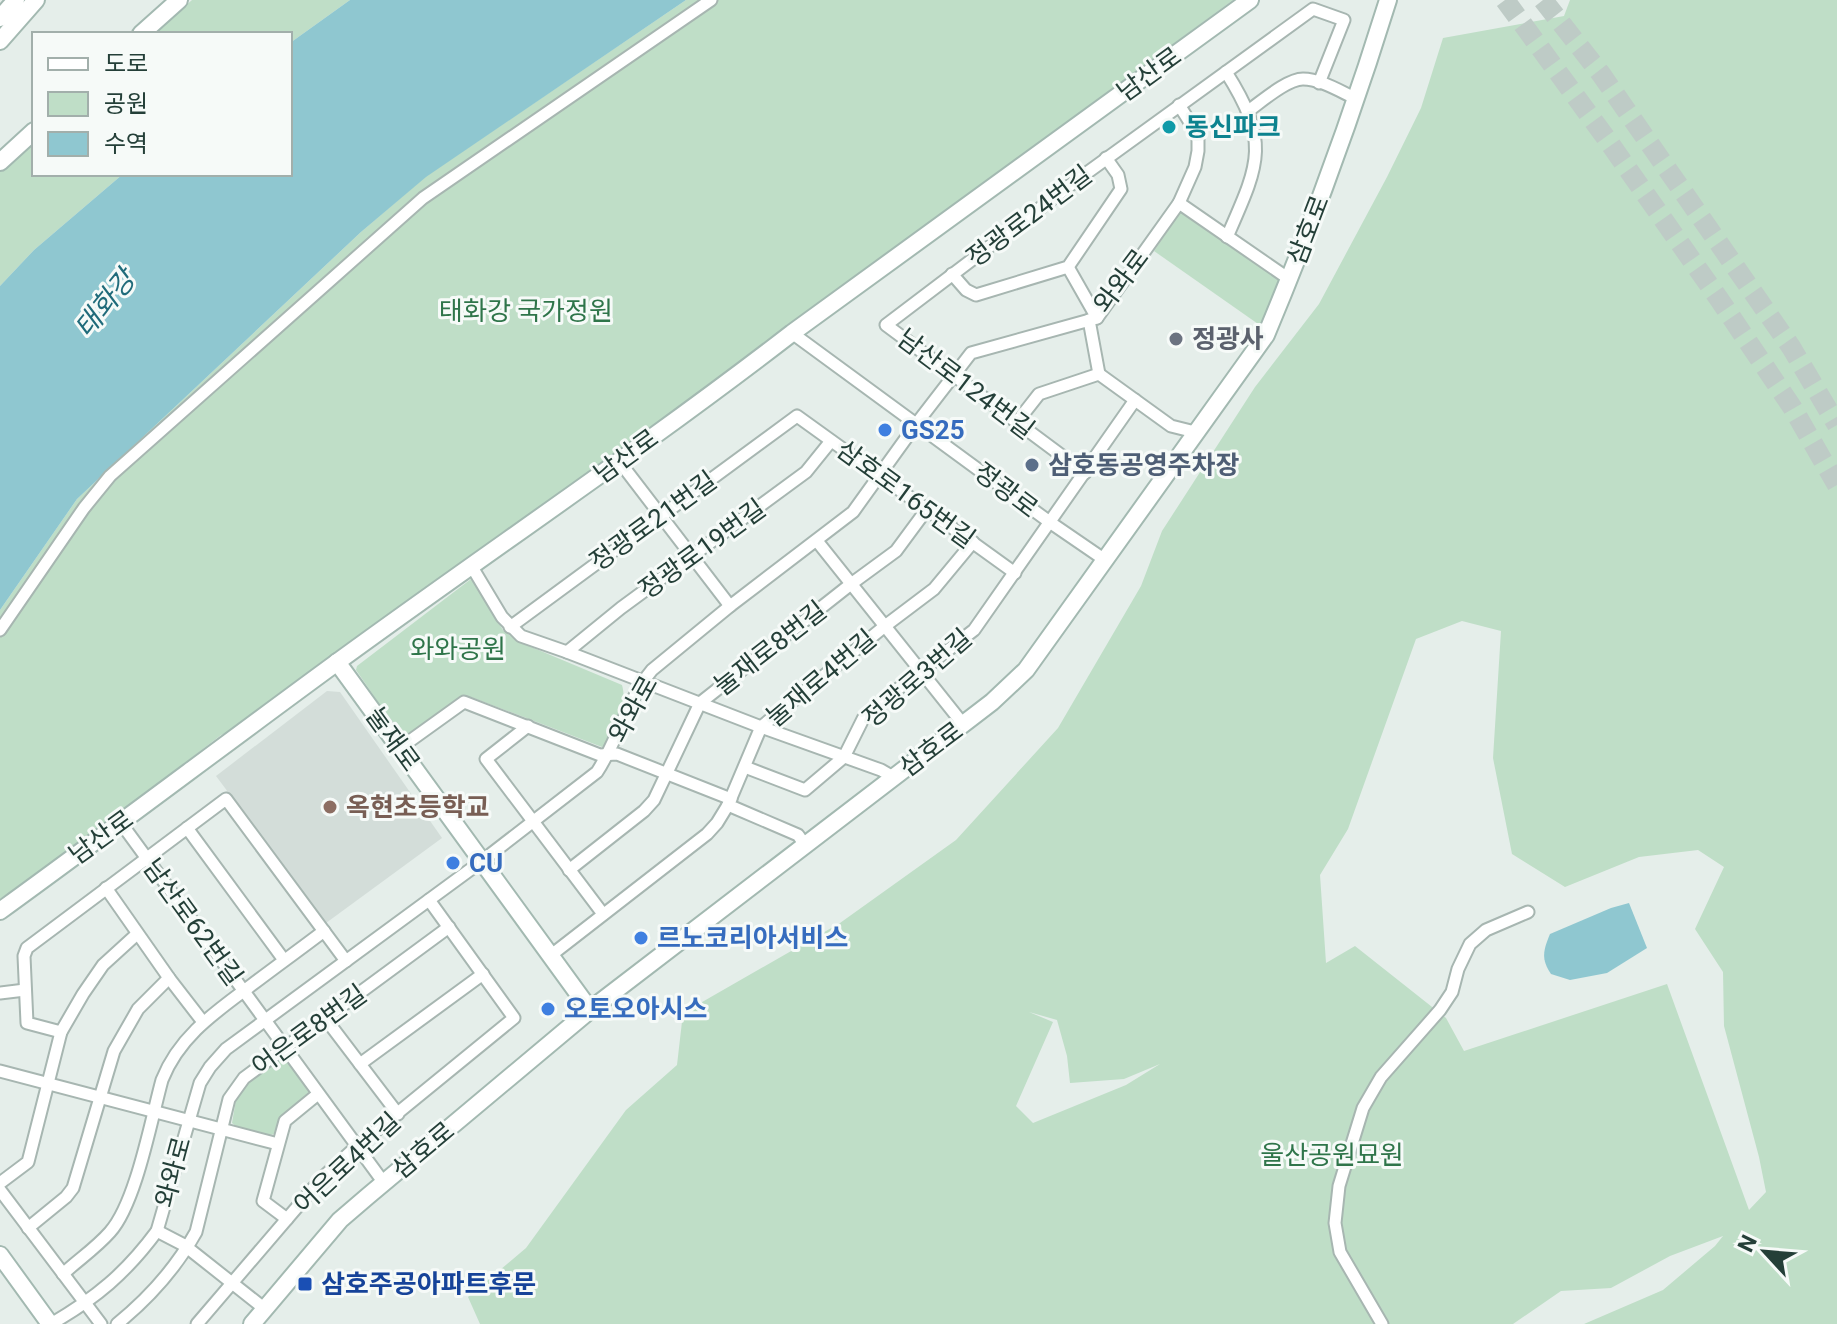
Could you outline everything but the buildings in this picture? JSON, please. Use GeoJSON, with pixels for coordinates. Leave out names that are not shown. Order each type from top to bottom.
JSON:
{"type":"FeatureCollection","features":[{"type":"Feature","properties":{"kind":"main road"},"geometry":{"type":"LineString","coordinates":[[0,18],[16,0]]}},
{"type":"Feature","properties":{"kind":"main road"},"geometry":{"type":"LineString","coordinates":[[0,41],[36,0]]}},
{"type":"Feature","properties":{"kind":"main road"},"geometry":{"type":"LineString","coordinates":[[143,32],[179,0]]}},
{"type":"Feature","properties":{"kind":"main road","name":"남산로"},"geometry":{"type":"LineString","coordinates":[[0,911],[337,662],[721,388],[1250,0]]}},
{"type":"Feature","properties":{"kind":"main road","name":"삼호로"},"geometry":{"type":"LineString","coordinates":[[252,1324],[340,1220],[590,1010],[992,702],[1026,670],[1266,335],[1357,99],[1388,0]]}},
{"type":"Feature","properties":{"kind":"main road"},"geometry":{"type":"LineString","coordinates":[[0,162],[32,133]]}},
{"type":"Feature","properties":{"kind":"main road","name":"눌재로"},"geometry":{"type":"LineString","coordinates":[[337,662],[590,1010]]}},
{"type":"Feature","properties":{"kind":"main road"},"geometry":{"type":"LineString","coordinates":[[0,1255],[50,1324]]}},
{"type":"Feature","properties":{"kind":"street"},"geometry":{"type":"LineString","coordinates":[[0,630],[84,508],[110,476],[423,198],[711,0]]}},
{"type":"Feature","properties":{"kind":"street","name":"정광로24번길"},"geometry":{"type":"LineString","coordinates":[[886,325],[1106,158],[1313,9],[1344,20],[1319,83]]}},
{"type":"Feature","properties":{"kind":"street"},"geometry":{"type":"LineString","coordinates":[[1226,72],[1248,111],[1256,138],[1256,162],[1227,237]]}},
{"type":"Feature","properties":{"kind":"street"},"geometry":{"type":"LineString","coordinates":[[1248,111],[1296,80],[1305,79],[1357,99]]}},
{"type":"Feature","properties":{"kind":"street","name":"와와로"},"geometry":{"type":"LineString","coordinates":[[50,1324],[85,1304],[118,1277],[157,1231],[200,1083],[226,1049],[592,776],[607,755],[642,681],[730,606],[853,512],[971,353],[1093,319],[1179,203],[1195,167],[1198,135],[1179,105]]}},
{"type":"Feature","properties":{"kind":"street","name":"정광로24번길"},"geometry":{"type":"LineString","coordinates":[[952,274],[966,290],[976,295],[1068,267],[1121,189],[1118,175],[1106,158]]}},
{"type":"Feature","properties":{"kind":"street"},"geometry":{"type":"LineString","coordinates":[[1179,203],[1289,279]]}},
{"type":"Feature","properties":{"kind":"street"},"geometry":{"type":"LineString","coordinates":[[1068,267],[1093,319],[1099,374],[1171,426],[1195,432]]}},
{"type":"Feature","properties":{"kind":"street","name":"남산로124번길"},"geometry":{"type":"LineString","coordinates":[[886,325],[1085,473]]}},
{"type":"Feature","properties":{"kind":"street","name":"정광로"},"geometry":{"type":"LineString","coordinates":[[792,333],[1105,560]]}},
{"type":"Feature","properties":{"kind":"street"},"geometry":{"type":"LineString","coordinates":[[1017,422],[1039,394],[1099,374]]}},
{"type":"Feature","properties":{"kind":"street","name":"정광로3번길"},"geometry":{"type":"LineString","coordinates":[[844,757],[863,719],[974,630],[1135,400]]}},
{"type":"Feature","properties":{"kind":"street","name":"삼호로165번길"},"geometry":{"type":"LineString","coordinates":[[797,416],[1015,573]]}},
{"type":"Feature","properties":{"kind":"street","name":"정광로21번길"},"geometry":{"type":"LineString","coordinates":[[510,627],[797,416]]}},
{"type":"Feature","properties":{"kind":"street","name":"정광로19번길"},"geometry":{"type":"LineString","coordinates":[[567,652],[621,608],[806,472],[831,441]]}},
{"type":"Feature","properties":{"kind":"street"},"geometry":{"type":"LineString","coordinates":[[619,461],[730,606]]}},
{"type":"Feature","properties":{"kind":"street","name":"눌재로8번길"},"geometry":{"type":"LineString","coordinates":[[569,870],[654,800],[700,703],[896,551],[927,509]]}},
{"type":"Feature","properties":{"kind":"street"},"geometry":{"type":"LineString","coordinates":[[817,541],[963,724]]}},
{"type":"Feature","properties":{"kind":"street","name":"눌재로4번길"},"geometry":{"type":"LineString","coordinates":[[550,956],[707,834],[729,802],[761,727],[934,589],[973,542]]}},
{"type":"Feature","properties":{"kind":"street"},"geometry":{"type":"LineString","coordinates":[[472,567],[490,599],[510,627],[521,636],[893,777]]}},
{"type":"Feature","properties":{"kind":"street"},"geometry":{"type":"LineString","coordinates":[[400,748],[464,702],[600,755],[617,754],[667,774],[798,835],[805,845]]}},
{"type":"Feature","properties":{"kind":"street"},"geometry":{"type":"LineString","coordinates":[[528,726],[486,759],[603,914]]}},
{"type":"Feature","properties":{"kind":"street"},"geometry":{"type":"LineString","coordinates":[[745,767],[805,790],[844,757]]}},
{"type":"Feature","properties":{"kind":"street"},"geometry":{"type":"LineString","coordinates":[[61,1032],[27,1023],[24,956],[27,948],[226,799],[346,961]]}},
{"type":"Feature","properties":{"kind":"street","name":"남산로62번길"},"geometry":{"type":"LineString","coordinates":[[121,823],[384,1183]]}},
{"type":"Feature","properties":{"kind":"street"},"geometry":{"type":"LineString","coordinates":[[187,828],[284,960]]}},
{"type":"Feature","properties":{"kind":"street"},"geometry":{"type":"LineString","coordinates":[[106,888],[203,1022]]}},
{"type":"Feature","properties":{"kind":"street"},"geometry":{"type":"LineString","coordinates":[[360,1064],[483,974],[429,900]]}},
{"type":"Feature","properties":{"kind":"street"},"geometry":{"type":"LineString","coordinates":[[1382,1324],[1340,1252],[1335,1223],[1339,1186],[1363,1108],[1381,1077],[1452,992],[1458,969],[1470,944],[1486,930],[1528,912]]}},
{"type":"Feature","properties":{"kind":"street","name":"어은로8번길"},"geometry":{"type":"LineString","coordinates":[[117,1324],[162,1282],[196,1232],[229,1099],[244,1078],[449,927]]}},
{"type":"Feature","properties":{"kind":"street"},"geometry":{"type":"LineString","coordinates":[[63,1274],[111,1232],[124,1210],[167,1068],[179,1048],[203,1022],[324,931]]}},
{"type":"Feature","properties":{"kind":"street"},"geometry":{"type":"LineString","coordinates":[[0,1183],[28,1162],[61,1032],[103,965],[137,934]]}},
{"type":"Feature","properties":{"kind":"street","name":"어은로4번길"},"geometry":{"type":"LineString","coordinates":[[197,1324],[322,1178],[514,1018],[483,974]]}},
{"type":"Feature","properties":{"kind":"street"},"geometry":{"type":"LineString","coordinates":[[28,1228],[73,1188],[120,1037],[143,1003],[169,978]]}},
{"type":"Feature","properties":{"kind":"street"},"geometry":{"type":"LineString","coordinates":[[0,993],[25,990]]}},
{"type":"Feature","properties":{"kind":"street"},"geometry":{"type":"LineString","coordinates":[[325,1018],[398,1114]]}},
{"type":"Feature","properties":{"kind":"street"},"geometry":{"type":"LineString","coordinates":[[0,1071],[278,1144]]}},
{"type":"Feature","properties":{"kind":"street"},"geometry":{"type":"LineString","coordinates":[[287,1219],[263,1201],[285,1121],[318,1094]]}},
{"type":"Feature","properties":{"kind":"street"},"geometry":{"type":"LineString","coordinates":[[0,1190],[101,1324]]}},
{"type":"Feature","properties":{"kind":"street"},"geometry":{"type":"LineString","coordinates":[[157,1231],[188,1247],[265,1309]]}},
{"type":"Feature","properties":{"kind":"shaded area","name":"옥현초등학교"},"geometry":{"type":"Polygon","coordinates":[[[327,691],[340,692],[442,838],[326,923],[216,776],[327,691]]]}},
{"type":"Feature","properties":{"kind":"green space"},"geometry":{"type":"Polygon","coordinates":[[[192,0],[350,0],[292,42],[292,32],[156,32],[192,0]]]}},
{"type":"Feature","properties":{"kind":"green space","name":"태화강 국가정원"},"geometry":{"type":"Polygon","coordinates":[[[686,0],[1233,0],[514,531],[392,612],[238,728],[221,735],[102,827],[0,899],[0,610],[77,499],[361,232],[425,177],[686,0]]]}},
{"type":"Feature","properties":{"kind":"green space","name":"울산공원묘원"},"geometry":{"type":"Polygon","coordinates":[[[1570,0],[1837,0],[1837,1324],[1584,1324],[1663,1290],[1723,1236],[1670,1256],[1611,1288],[1561,1291],[1513,1324],[480,1324],[468,1297],[526,1248],[626,1110],[677,1065],[683,1013],[840,923],[956,840],[1058,728],[1141,586],[1162,531],[1255,387],[1319,304],[1421,108],[1443,38],[1564,16],[1570,0]],[[1462,621],[1416,639],[1348,829],[1320,875],[1326,963],[1355,946],[1446,1018],[1464,1051],[1667,984],[1749,1210],[1766,1192],[1724,1026],[1723,972],[1695,929],[1724,867],[1698,850],[1639,857],[1565,887],[1512,854],[1493,758],[1501,631],[1462,621]],[[1029,1012],[1053,1022],[1016,1106],[1033,1123],[1126,1085],[1160,1064],[1124,1079],[1070,1083],[1067,1056],[1057,1020],[1029,1012]]]}},
{"type":"Feature","properties":{"kind":"green space"},"geometry":{"type":"Polygon","coordinates":[[[32,143],[32,176],[121,176],[34,250],[0,286],[0,171],[32,143]]]}},
{"type":"Feature","properties":{"kind":"green space"},"geometry":{"type":"Polygon","coordinates":[[[1181,211],[1282,279],[1261,326],[1154,251],[1181,211]]]}},
{"type":"Feature","properties":{"kind":"green space","name":"와와공원"},"geometry":{"type":"Polygon","coordinates":[[[471,579],[503,630],[517,641],[622,685],[622,708],[608,745],[602,747],[471,697],[462,698],[407,737],[400,734],[356,670],[357,666],[471,579]]]}},
{"type":"Feature","properties":{"kind":"green space"},"geometry":{"type":"Polygon","coordinates":[[[279,1059],[286,1059],[308,1091],[308,1098],[277,1133],[260,1135],[247,1132],[232,1123],[236,1100],[248,1083],[279,1059]]]}},
{"type":"Feature","properties":{"kind":"water","name":"태화강"},"geometry":{"type":"Polygon","coordinates":[[[350,0],[686,0],[426,177],[361,232],[77,499],[0,610],[0,286],[34,250],[121,176],[292,176],[292,42],[350,0]]]}},
{"type":"Feature","properties":{"kind":"water"},"geometry":{"type":"Polygon","coordinates":[[[1629,903],[1647,948],[1607,973],[1570,980],[1551,974],[1544,955],[1550,934],[1629,903]]]}},
{"type":"Feature","properties":{"kind":"tunnel"},"geometry":{"type":"LineString","coordinates":[[1505,0],[1719,299],[1792,407],[1837,485]]}},
{"type":"Feature","properties":{"kind":"tunnel"},"geometry":{"type":"LineString","coordinates":[[1543,0],[1601,74],[1791,347],[1837,425]]}},
{"type":"Feature","properties":{"kind":"place","name":"동신파크"},"geometry":{"type":"Point","coordinates":[1169,127]}},
{"type":"Feature","properties":{"kind":"place","name":"정광사"},"geometry":{"type":"Point","coordinates":[1176,339]}},
{"type":"Feature","properties":{"kind":"place","name":"GS25"},"geometry":{"type":"Point","coordinates":[885,430]}},
{"type":"Feature","properties":{"kind":"place","name":"삼호동공영주차장"},"geometry":{"type":"Point","coordinates":[1032,465]}},
{"type":"Feature","properties":{"kind":"place","name":"옥현초등학교"},"geometry":{"type":"Point","coordinates":[330,807]}},
{"type":"Feature","properties":{"kind":"place","name":"CU"},"geometry":{"type":"Point","coordinates":[453,863]}},
{"type":"Feature","properties":{"kind":"place","name":"르노코리아서비스"},"geometry":{"type":"Point","coordinates":[641,938]}},
{"type":"Feature","properties":{"kind":"place","name":"오토오아시스"},"geometry":{"type":"Point","coordinates":[548,1009]}},
{"type":"Feature","properties":{"kind":"place","name":"삼호주공아파트후문"},"geometry":{"type":"Point","coordinates":[305,1284]}}]}
